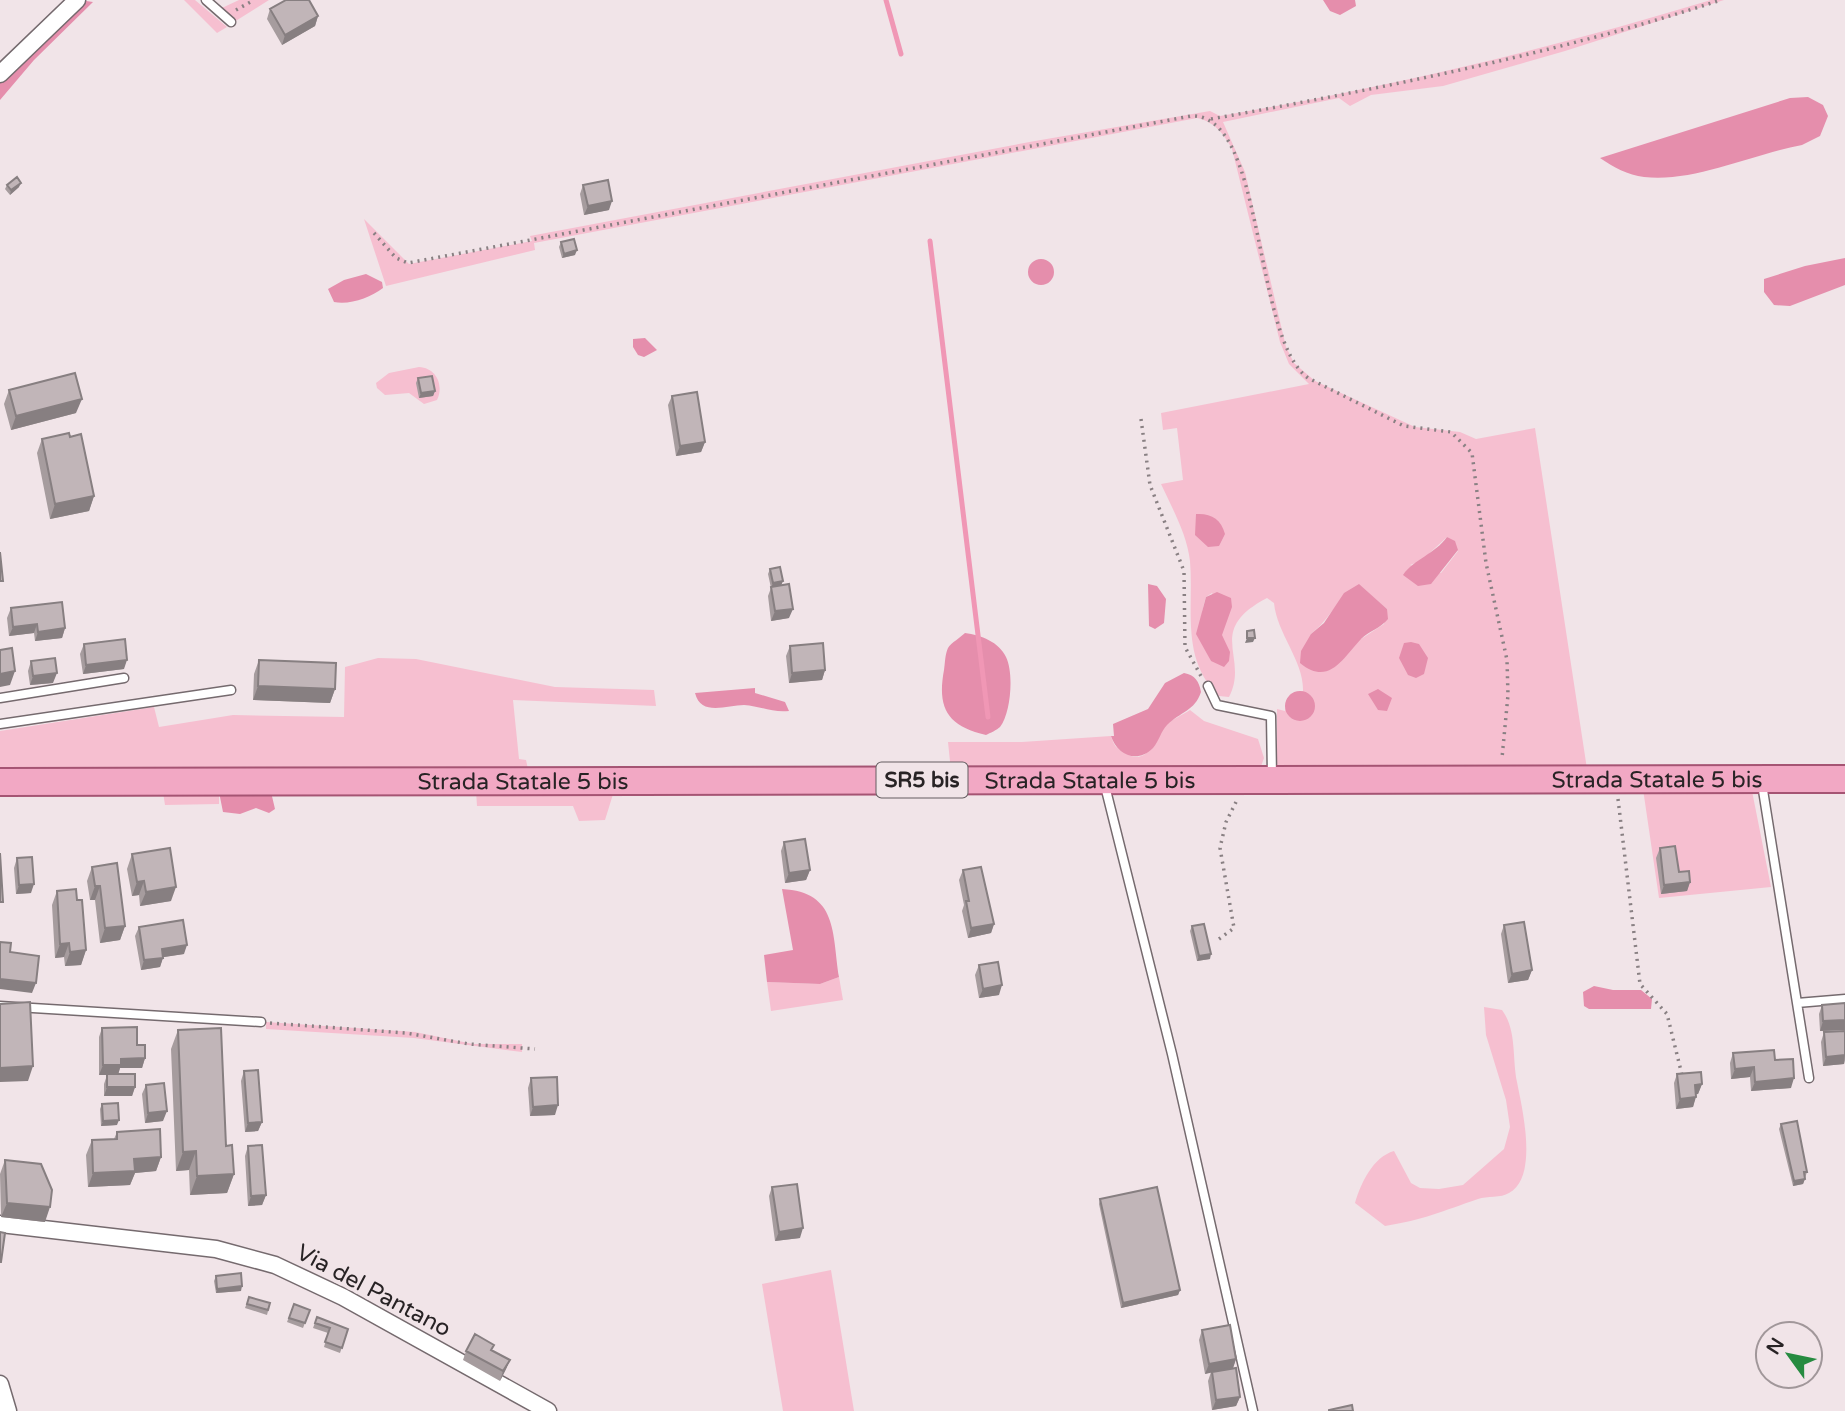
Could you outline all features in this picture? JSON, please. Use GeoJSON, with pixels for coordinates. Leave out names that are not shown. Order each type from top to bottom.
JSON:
{"type":"FeatureCollection","features":[{"type":"Feature","properties":{"kind":"main road","name":"Strada Statale 5 bis"},"geometry":{"type":"LineString","coordinates":[[0,782],[1845,779]]}},
{"type":"Feature","properties":{"kind":"street"},"geometry":{"type":"LineString","coordinates":[[0,74],[77,0]]}},
{"type":"Feature","properties":{"kind":"street","name":"Via del Pantano"},"geometry":{"type":"LineString","coordinates":[[0,1224],[216,1249],[275,1265],[343,1297],[548,1411]]}},
{"type":"Feature","properties":{"kind":"street"},"geometry":{"type":"LineString","coordinates":[[0,1384],[8,1411]]}},
{"type":"Feature","properties":{"kind":"lane"},"geometry":{"type":"LineString","coordinates":[[206,0],[228,19]]}},
{"type":"Feature","properties":{"kind":"lane"},"geometry":{"type":"LineString","coordinates":[[0,698],[124,678]]}},
{"type":"Feature","properties":{"kind":"lane"},"geometry":{"type":"LineString","coordinates":[[1208,686],[1217,705],[1270,716],[1272,779]]}},
{"type":"Feature","properties":{"kind":"lane"},"geometry":{"type":"LineString","coordinates":[[0,724],[231,690]]}},
{"type":"Feature","properties":{"kind":"lane"},"geometry":{"type":"LineString","coordinates":[[1104,779],[1172,1055],[1253,1411]]}},
{"type":"Feature","properties":{"kind":"lane"},"geometry":{"type":"LineString","coordinates":[[1762,780],[1809,1078]]}},
{"type":"Feature","properties":{"kind":"lane"},"geometry":{"type":"LineString","coordinates":[[1797,1003],[1845,999]]}},
{"type":"Feature","properties":{"kind":"lane"},"geometry":{"type":"LineString","coordinates":[[0,1006],[261,1022]]}},
{"type":"Feature","properties":{"kind":"path"},"geometry":{"type":"LineString","coordinates":[[228,19],[254,0]]}},
{"type":"Feature","properties":{"kind":"path"},"geometry":{"type":"LineString","coordinates":[[374,233],[396,258],[408,263],[1191,117],[1209,120],[1395,86],[1659,20],[1721,0]]}},
{"type":"Feature","properties":{"kind":"path"},"geometry":{"type":"LineString","coordinates":[[1209,120],[1225,133],[1238,162],[1282,340],[1292,363],[1308,378],[1398,423],[1451,432],[1472,453],[1486,563],[1507,660],[1508,695],[1502,779]]}},
{"type":"Feature","properties":{"kind":"path"},"geometry":{"type":"LineString","coordinates":[[1141,419],[1150,485],[1184,571],[1185,647],[1208,686]]}},
{"type":"Feature","properties":{"kind":"path"},"geometry":{"type":"LineString","coordinates":[[1219,939],[1234,928],[1220,848],[1226,821],[1239,796],[1239,779]]}},
{"type":"Feature","properties":{"kind":"path"},"geometry":{"type":"LineString","coordinates":[[1615,780],[1640,984],[1667,1014],[1682,1075]]}},
{"type":"Feature","properties":{"kind":"path"},"geometry":{"type":"LineString","coordinates":[[261,1022],[406,1034],[469,1044],[535,1049]]}},
{"type":"Feature","properties":{"kind":"shaded area"},"geometry":{"type":"Polygon","coordinates":[[[79,0],[93,2],[34,60],[0,100],[0,76],[79,0]]]}},
{"type":"Feature","properties":{"kind":"shaded area"},"geometry":{"type":"Polygon","coordinates":[[[184,0],[195,0],[227,27],[217,33],[184,0]]]}},
{"type":"Feature","properties":{"kind":"shaded area"},"geometry":{"type":"Polygon","coordinates":[[[239,0],[269,0],[234,22],[215,7],[224,7],[239,0]]]}},
{"type":"Feature","properties":{"kind":"shaded area"},"geometry":{"type":"Polygon","coordinates":[[[1323,0],[1355,0],[1356,6],[1340,15],[1330,11],[1323,0]]]}},
{"type":"Feature","properties":{"kind":"shaded area"},"geometry":{"type":"Polygon","coordinates":[[[1711,0],[1724,0],[1565,51],[1443,86],[1371,95],[1350,106],[1339,98],[1223,122],[1245,172],[1286,347],[1294,363],[1315,381],[1415,427],[1460,432],[1476,439],[1535,428],[1587,769],[1277,772],[1277,709],[1285,711],[1290,694],[1303,691],[1299,669],[1280,626],[1274,603],[1267,598],[1248,610],[1237,622],[1232,645],[1234,683],[1229,697],[1219,696],[1207,682],[1199,666],[1191,632],[1191,579],[1186,541],[1161,484],[1183,480],[1177,428],[1163,430],[1161,413],[1309,384],[1289,364],[1280,342],[1232,149],[1226,138],[1209,122],[1197,118],[534,243],[535,250],[386,286],[364,219],[409,264],[532,241],[530,236],[1035,141],[1210,111],[1220,116],[1344,93],[1529,51],[1711,0]],[[1447,537],[1421,561],[1410,565],[1441,573],[1458,551],[1447,537]],[[1359,585],[1311,634],[1361,639],[1384,624],[1387,609],[1359,585]],[[1212,593],[1206,597],[1202,630],[1211,661],[1225,622],[1212,593]]]}},
{"type":"Feature","properties":{"kind":"shaded area"},"geometry":{"type":"Polygon","coordinates":[[[1808,97],[1823,105],[1828,116],[1820,136],[1802,145],[1703,172],[1663,178],[1632,174],[1600,158],[1790,98],[1808,97]]]}},
{"type":"Feature","properties":{"kind":"shaded area"},"geometry":{"type":"Polygon","coordinates":[[[1845,258],[1845,285],[1790,306],[1774,305],[1764,292],[1764,279],[1805,266],[1845,258]]]}},
{"type":"Feature","properties":{"kind":"shaded area"},"geometry":{"type":"Polygon","coordinates":[[[1041,259],[1050,263],[1054,272],[1050,281],[1041,285],[1032,281],[1028,272],[1032,263],[1041,259]]]}},
{"type":"Feature","properties":{"kind":"shaded area"},"geometry":{"type":"Polygon","coordinates":[[[366,274],[382,282],[383,288],[360,300],[334,302],[328,289],[344,280],[366,274]]]}},
{"type":"Feature","properties":{"kind":"shaded area"},"geometry":{"type":"Polygon","coordinates":[[[645,338],[657,350],[644,357],[638,355],[633,347],[633,339],[645,338]]]}},
{"type":"Feature","properties":{"kind":"shaded area"},"geometry":{"type":"Polygon","coordinates":[[[419,367],[430,371],[437,379],[440,389],[437,400],[424,404],[409,393],[385,395],[377,388],[376,383],[389,373],[419,367]]]}},
{"type":"Feature","properties":{"kind":"shaded area"},"geometry":{"type":"Polygon","coordinates":[[[1196,514],[1211,516],[1221,524],[1225,534],[1219,546],[1208,547],[1195,535],[1196,514]]]}},
{"type":"Feature","properties":{"kind":"shaded area"},"geometry":{"type":"Polygon","coordinates":[[[1447,537],[1455,541],[1458,550],[1431,584],[1418,586],[1403,575],[1437,548],[1447,537]]]}},
{"type":"Feature","properties":{"kind":"shaded area"},"geometry":{"type":"Polygon","coordinates":[[[1148,584],[1157,586],[1166,599],[1164,623],[1155,629],[1149,626],[1148,584]]]}},
{"type":"Feature","properties":{"kind":"shaded area"},"geometry":{"type":"Polygon","coordinates":[[[1359,584],[1387,609],[1388,619],[1364,636],[1335,667],[1319,672],[1310,670],[1300,663],[1301,651],[1344,593],[1359,584]]]}},
{"type":"Feature","properties":{"kind":"shaded area"},"geometry":{"type":"Polygon","coordinates":[[[1217,592],[1231,598],[1232,607],[1222,635],[1230,652],[1229,661],[1224,667],[1211,661],[1196,634],[1206,597],[1217,592]]]}},
{"type":"Feature","properties":{"kind":"shaded area"},"geometry":{"type":"Polygon","coordinates":[[[965,633],[994,643],[1006,657],[1010,673],[1009,703],[1004,721],[1000,727],[986,735],[962,726],[948,713],[944,705],[942,683],[947,650],[965,633]]]}},
{"type":"Feature","properties":{"kind":"shaded area"},"geometry":{"type":"Polygon","coordinates":[[[1404,643],[1419,644],[1428,658],[1424,674],[1416,678],[1408,675],[1399,658],[1404,643]]]}},
{"type":"Feature","properties":{"kind":"shaded area"},"geometry":{"type":"Polygon","coordinates":[[[378,658],[416,659],[555,687],[654,690],[656,706],[513,700],[519,759],[526,760],[528,769],[0,769],[0,731],[154,707],[159,727],[233,715],[344,717],[345,667],[378,658]]]}},
{"type":"Feature","properties":{"kind":"shaded area"},"geometry":{"type":"Polygon","coordinates":[[[1184,673],[1194,677],[1199,685],[1201,692],[1195,703],[1167,725],[1147,753],[1141,756],[1128,755],[1118,748],[1111,736],[1114,736],[1113,724],[1148,709],[1165,683],[1184,673]]]}},
{"type":"Feature","properties":{"kind":"shaded area"},"geometry":{"type":"Polygon","coordinates":[[[755,688],[755,693],[785,702],[789,711],[744,705],[709,707],[698,700],[695,693],[755,688]]]}},
{"type":"Feature","properties":{"kind":"shaded area"},"geometry":{"type":"Polygon","coordinates":[[[1378,689],[1392,698],[1387,711],[1378,710],[1368,694],[1378,689]]]}},
{"type":"Feature","properties":{"kind":"shaded area"},"geometry":{"type":"Polygon","coordinates":[[[1300,691],[1310,696],[1315,706],[1310,716],[1300,721],[1290,716],[1285,706],[1290,696],[1300,691]]]}},
{"type":"Feature","properties":{"kind":"shaded area"},"geometry":{"type":"Polygon","coordinates":[[[1190,710],[1204,721],[1258,739],[1264,758],[1260,769],[951,771],[948,742],[1022,742],[1111,736],[1119,750],[1133,757],[1140,757],[1150,749],[1166,725],[1190,710]]]}},
{"type":"Feature","properties":{"kind":"shaded area"},"geometry":{"type":"Polygon","coordinates":[[[1643,789],[1752,791],[1771,887],[1659,898],[1643,789]]]}},
{"type":"Feature","properties":{"kind":"shaded area"},"geometry":{"type":"Polygon","coordinates":[[[476,791],[614,791],[605,820],[579,821],[573,806],[477,806],[476,791]]]}},
{"type":"Feature","properties":{"kind":"shaded area"},"geometry":{"type":"Polygon","coordinates":[[[163,792],[219,792],[219,804],[165,805],[163,792]]]}},
{"type":"Feature","properties":{"kind":"shaded area"},"geometry":{"type":"Polygon","coordinates":[[[219,792],[271,792],[275,809],[269,813],[256,808],[240,814],[223,812],[219,792]]]}},
{"type":"Feature","properties":{"kind":"shaded area"},"geometry":{"type":"Polygon","coordinates":[[[782,889],[814,898],[823,907],[833,931],[839,977],[820,984],[767,982],[764,955],[793,950],[782,889]]]}},
{"type":"Feature","properties":{"kind":"shaded area"},"geometry":{"type":"Polygon","coordinates":[[[839,977],[843,1000],[771,1011],[767,982],[820,984],[839,977]]]}},
{"type":"Feature","properties":{"kind":"shaded area"},"geometry":{"type":"Polygon","coordinates":[[[1594,986],[1613,990],[1641,990],[1652,999],[1651,1009],[1589,1009],[1584,1006],[1583,992],[1594,986]]]}},
{"type":"Feature","properties":{"kind":"shaded area"},"geometry":{"type":"Polygon","coordinates":[[[1484,1007],[1502,1010],[1510,1026],[1526,1141],[1524,1173],[1518,1185],[1506,1195],[1478,1199],[1422,1218],[1385,1226],[1355,1203],[1369,1172],[1387,1154],[1394,1151],[1411,1183],[1420,1188],[1439,1189],[1463,1185],[1504,1149],[1510,1127],[1506,1100],[1486,1035],[1484,1007]]]}},
{"type":"Feature","properties":{"kind":"shaded area"},"geometry":{"type":"Polygon","coordinates":[[[266,1022],[415,1032],[473,1044],[522,1044],[522,1052],[414,1038],[266,1029],[266,1022]]]}},
{"type":"Feature","properties":{"kind":"shaded area"},"geometry":{"type":"Polygon","coordinates":[[[831,1270],[854,1411],[783,1411],[762,1284],[831,1270]]]}},
{"type":"Feature","properties":{"kind":"building"},"geometry":{"type":"Polygon","coordinates":[[[286,0],[309,0],[318,16],[285,35],[270,9],[286,0]]]}},
{"type":"Feature","properties":{"kind":"building"},"geometry":{"type":"Polygon","coordinates":[[[17,177],[21,183],[11,190],[7,185],[17,177]]]}},
{"type":"Feature","properties":{"kind":"building"},"geometry":{"type":"Polygon","coordinates":[[[608,180],[612,201],[588,206],[583,185],[608,180]]]}},
{"type":"Feature","properties":{"kind":"building"},"geometry":{"type":"Polygon","coordinates":[[[574,239],[577,250],[564,254],[561,242],[574,239]]]}},
{"type":"Feature","properties":{"kind":"building"},"geometry":{"type":"Polygon","coordinates":[[[75,373],[82,399],[16,416],[9,390],[75,373]]]}},
{"type":"Feature","properties":{"kind":"building"},"geometry":{"type":"Polygon","coordinates":[[[432,376],[435,391],[421,393],[418,378],[432,376]]]}},
{"type":"Feature","properties":{"kind":"building"},"geometry":{"type":"Polygon","coordinates":[[[697,392],[705,442],[680,446],[672,396],[697,392]]]}},
{"type":"Feature","properties":{"kind":"building"},"geometry":{"type":"Polygon","coordinates":[[[69,433],[70,437],[81,434],[94,496],[55,504],[42,439],[69,433]]]}},
{"type":"Feature","properties":{"kind":"building"},"geometry":{"type":"Polygon","coordinates":[[[0,552],[3,581],[0,581],[0,552]]]}},
{"type":"Feature","properties":{"kind":"building"},"geometry":{"type":"Polygon","coordinates":[[[780,567],[783,581],[773,583],[770,569],[780,567]]]}},
{"type":"Feature","properties":{"kind":"building"},"geometry":{"type":"Polygon","coordinates":[[[789,584],[793,609],[775,611],[771,587],[789,584]]]}},
{"type":"Feature","properties":{"kind":"building"},"geometry":{"type":"Polygon","coordinates":[[[62,602],[65,628],[38,632],[37,624],[13,627],[11,608],[62,602]]]}},
{"type":"Feature","properties":{"kind":"building"},"geometry":{"type":"Polygon","coordinates":[[[1254,630],[1255,638],[1247,638],[1247,631],[1254,630]]]}},
{"type":"Feature","properties":{"kind":"building"},"geometry":{"type":"Polygon","coordinates":[[[125,639],[127,660],[86,665],[84,644],[125,639]]]}},
{"type":"Feature","properties":{"kind":"building"},"geometry":{"type":"Polygon","coordinates":[[[823,643],[825,670],[792,673],[790,646],[823,643]]]}},
{"type":"Feature","properties":{"kind":"building"},"geometry":{"type":"Polygon","coordinates":[[[12,648],[15,671],[0,674],[0,650],[12,648]]]}},
{"type":"Feature","properties":{"kind":"building"},"geometry":{"type":"Polygon","coordinates":[[[55,658],[57,673],[33,676],[31,661],[55,658]]]}},
{"type":"Feature","properties":{"kind":"building"},"geometry":{"type":"Polygon","coordinates":[[[259,660],[336,663],[335,689],[258,686],[259,660]]]}},
{"type":"Feature","properties":{"kind":"building"},"geometry":{"type":"Polygon","coordinates":[[[805,839],[810,870],[789,873],[784,842],[805,839]]]}},
{"type":"Feature","properties":{"kind":"building"},"geometry":{"type":"Polygon","coordinates":[[[1675,846],[1679,872],[1689,871],[1690,882],[1664,885],[1660,848],[1675,846]]]}},
{"type":"Feature","properties":{"kind":"building"},"geometry":{"type":"Polygon","coordinates":[[[170,848],[176,887],[146,892],[144,881],[137,882],[132,854],[170,848]]]}},
{"type":"Feature","properties":{"kind":"building"},"geometry":{"type":"Polygon","coordinates":[[[0,853],[3,902],[0,902],[0,853]]]}},
{"type":"Feature","properties":{"kind":"building"},"geometry":{"type":"Polygon","coordinates":[[[32,857],[34,884],[19,885],[17,858],[32,857]]]}},
{"type":"Feature","properties":{"kind":"building"},"geometry":{"type":"Polygon","coordinates":[[[117,863],[125,926],[105,928],[100,886],[95,886],[92,867],[117,863]]]}},
{"type":"Feature","properties":{"kind":"building"},"geometry":{"type":"Polygon","coordinates":[[[981,867],[994,924],[971,928],[963,870],[981,867]]]}},
{"type":"Feature","properties":{"kind":"building"},"geometry":{"type":"Polygon","coordinates":[[[76,889],[77,900],[82,900],[86,950],[70,952],[69,943],[60,944],[57,891],[76,889]]]}},
{"type":"Feature","properties":{"kind":"building"},"geometry":{"type":"Polygon","coordinates":[[[183,920],[187,945],[162,949],[163,958],[144,960],[139,927],[183,920]]]}},
{"type":"Feature","properties":{"kind":"building"},"geometry":{"type":"Polygon","coordinates":[[[1524,922],[1532,970],[1512,974],[1504,925],[1524,922]]]}},
{"type":"Feature","properties":{"kind":"building"},"geometry":{"type":"Polygon","coordinates":[[[1204,924],[1211,954],[1199,956],[1192,926],[1204,924]]]}},
{"type":"Feature","properties":{"kind":"building"},"geometry":{"type":"Polygon","coordinates":[[[0,942],[11,943],[10,952],[39,956],[36,983],[0,979],[0,942]]]}},
{"type":"Feature","properties":{"kind":"building"},"geometry":{"type":"Polygon","coordinates":[[[998,962],[1002,985],[983,989],[979,965],[998,962]]]}},
{"type":"Feature","properties":{"kind":"building"},"geometry":{"type":"Polygon","coordinates":[[[30,1002],[33,1066],[0,1068],[0,1004],[30,1002]]]}},
{"type":"Feature","properties":{"kind":"building"},"geometry":{"type":"Polygon","coordinates":[[[1845,1003],[1845,1020],[1823,1021],[1822,1005],[1845,1003]]]}},
{"type":"Feature","properties":{"kind":"building"},"geometry":{"type":"Polygon","coordinates":[[[137,1027],[137,1045],[145,1045],[145,1058],[121,1059],[121,1065],[103,1065],[102,1028],[137,1027]]]}},
{"type":"Feature","properties":{"kind":"building"},"geometry":{"type":"Polygon","coordinates":[[[221,1028],[226,1146],[232,1145],[234,1174],[197,1176],[196,1151],[183,1152],[178,1030],[221,1028]]]}},
{"type":"Feature","properties":{"kind":"building"},"geometry":{"type":"Polygon","coordinates":[[[1845,1031],[1845,1055],[1826,1057],[1824,1032],[1845,1031]]]}},
{"type":"Feature","properties":{"kind":"building"},"geometry":{"type":"Polygon","coordinates":[[[1774,1050],[1775,1060],[1793,1059],[1794,1078],[1755,1082],[1754,1067],[1735,1069],[1733,1053],[1774,1050]]]}},
{"type":"Feature","properties":{"kind":"building"},"geometry":{"type":"Polygon","coordinates":[[[258,1070],[262,1122],[248,1123],[244,1071],[258,1070]]]}},
{"type":"Feature","properties":{"kind":"building"},"geometry":{"type":"Polygon","coordinates":[[[1701,1072],[1702,1084],[1695,1085],[1696,1097],[1680,1099],[1677,1074],[1701,1072]]]}},
{"type":"Feature","properties":{"kind":"building"},"geometry":{"type":"Polygon","coordinates":[[[107,1074],[135,1074],[135,1087],[107,1087],[107,1074]]]}},
{"type":"Feature","properties":{"kind":"building"},"geometry":{"type":"Polygon","coordinates":[[[557,1077],[558,1105],[533,1107],[531,1078],[557,1077]]]}},
{"type":"Feature","properties":{"kind":"building"},"geometry":{"type":"Polygon","coordinates":[[[164,1083],[167,1111],[148,1113],[146,1085],[164,1083]]]}},
{"type":"Feature","properties":{"kind":"building"},"geometry":{"type":"Polygon","coordinates":[[[118,1103],[119,1120],[103,1121],[102,1104],[118,1103]]]}},
{"type":"Feature","properties":{"kind":"building"},"geometry":{"type":"Polygon","coordinates":[[[1797,1121],[1807,1172],[1804,1172],[1805,1179],[1794,1181],[1781,1124],[1797,1121]]]}},
{"type":"Feature","properties":{"kind":"building"},"geometry":{"type":"Polygon","coordinates":[[[160,1129],[161,1157],[134,1159],[135,1171],[93,1173],[92,1140],[117,1139],[117,1132],[160,1129]]]}},
{"type":"Feature","properties":{"kind":"building"},"geometry":{"type":"Polygon","coordinates":[[[262,1145],[266,1195],[251,1196],[248,1146],[262,1145]]]}},
{"type":"Feature","properties":{"kind":"building"},"geometry":{"type":"Polygon","coordinates":[[[5,1160],[41,1164],[52,1190],[50,1207],[7,1203],[5,1160]]]}},
{"type":"Feature","properties":{"kind":"building"},"geometry":{"type":"Polygon","coordinates":[[[797,1184],[803,1228],[779,1232],[772,1187],[797,1184]]]}},
{"type":"Feature","properties":{"kind":"building"},"geometry":{"type":"Polygon","coordinates":[[[1157,1187],[1180,1290],[1123,1303],[1100,1199],[1157,1187]]]}},
{"type":"Feature","properties":{"kind":"building"},"geometry":{"type":"Polygon","coordinates":[[[0,1232],[5,1233],[1,1262],[0,1262],[0,1232]]]}},
{"type":"Feature","properties":{"kind":"building"},"geometry":{"type":"Polygon","coordinates":[[[241,1273],[242,1286],[217,1289],[216,1276],[241,1273]]]}},
{"type":"Feature","properties":{"kind":"building"},"geometry":{"type":"Polygon","coordinates":[[[249,1297],[270,1303],[268,1310],[247,1304],[249,1297]]]}},
{"type":"Feature","properties":{"kind":"building"},"geometry":{"type":"Polygon","coordinates":[[[294,1304],[310,1310],[305,1323],[289,1318],[294,1304]]]}},
{"type":"Feature","properties":{"kind":"building"},"geometry":{"type":"Polygon","coordinates":[[[317,1317],[348,1329],[342,1348],[325,1342],[330,1328],[315,1323],[317,1317]]]}},
{"type":"Feature","properties":{"kind":"building"},"geometry":{"type":"Polygon","coordinates":[[[1230,1325],[1236,1359],[1209,1364],[1202,1330],[1230,1325]]]}},
{"type":"Feature","properties":{"kind":"building"},"geometry":{"type":"Polygon","coordinates":[[[475,1334],[494,1345],[491,1350],[510,1360],[503,1371],[466,1351],[475,1334]]]}},
{"type":"Feature","properties":{"kind":"building"},"geometry":{"type":"Polygon","coordinates":[[[1236,1368],[1240,1397],[1216,1400],[1212,1372],[1236,1368]]]}},
{"type":"Feature","properties":{"kind":"building"},"geometry":{"type":"Polygon","coordinates":[[[1352,1405],[1353,1411],[1329,1411],[1329,1410],[1352,1405]]]}},
{"type":"Feature","properties":{"kind":"waterway"},"geometry":{"type":"LineString","coordinates":[[886,0],[901,54]]}},
{"type":"Feature","properties":{"kind":"waterway"},"geometry":{"type":"LineString","coordinates":[[930,241],[988,717]]}}]}
